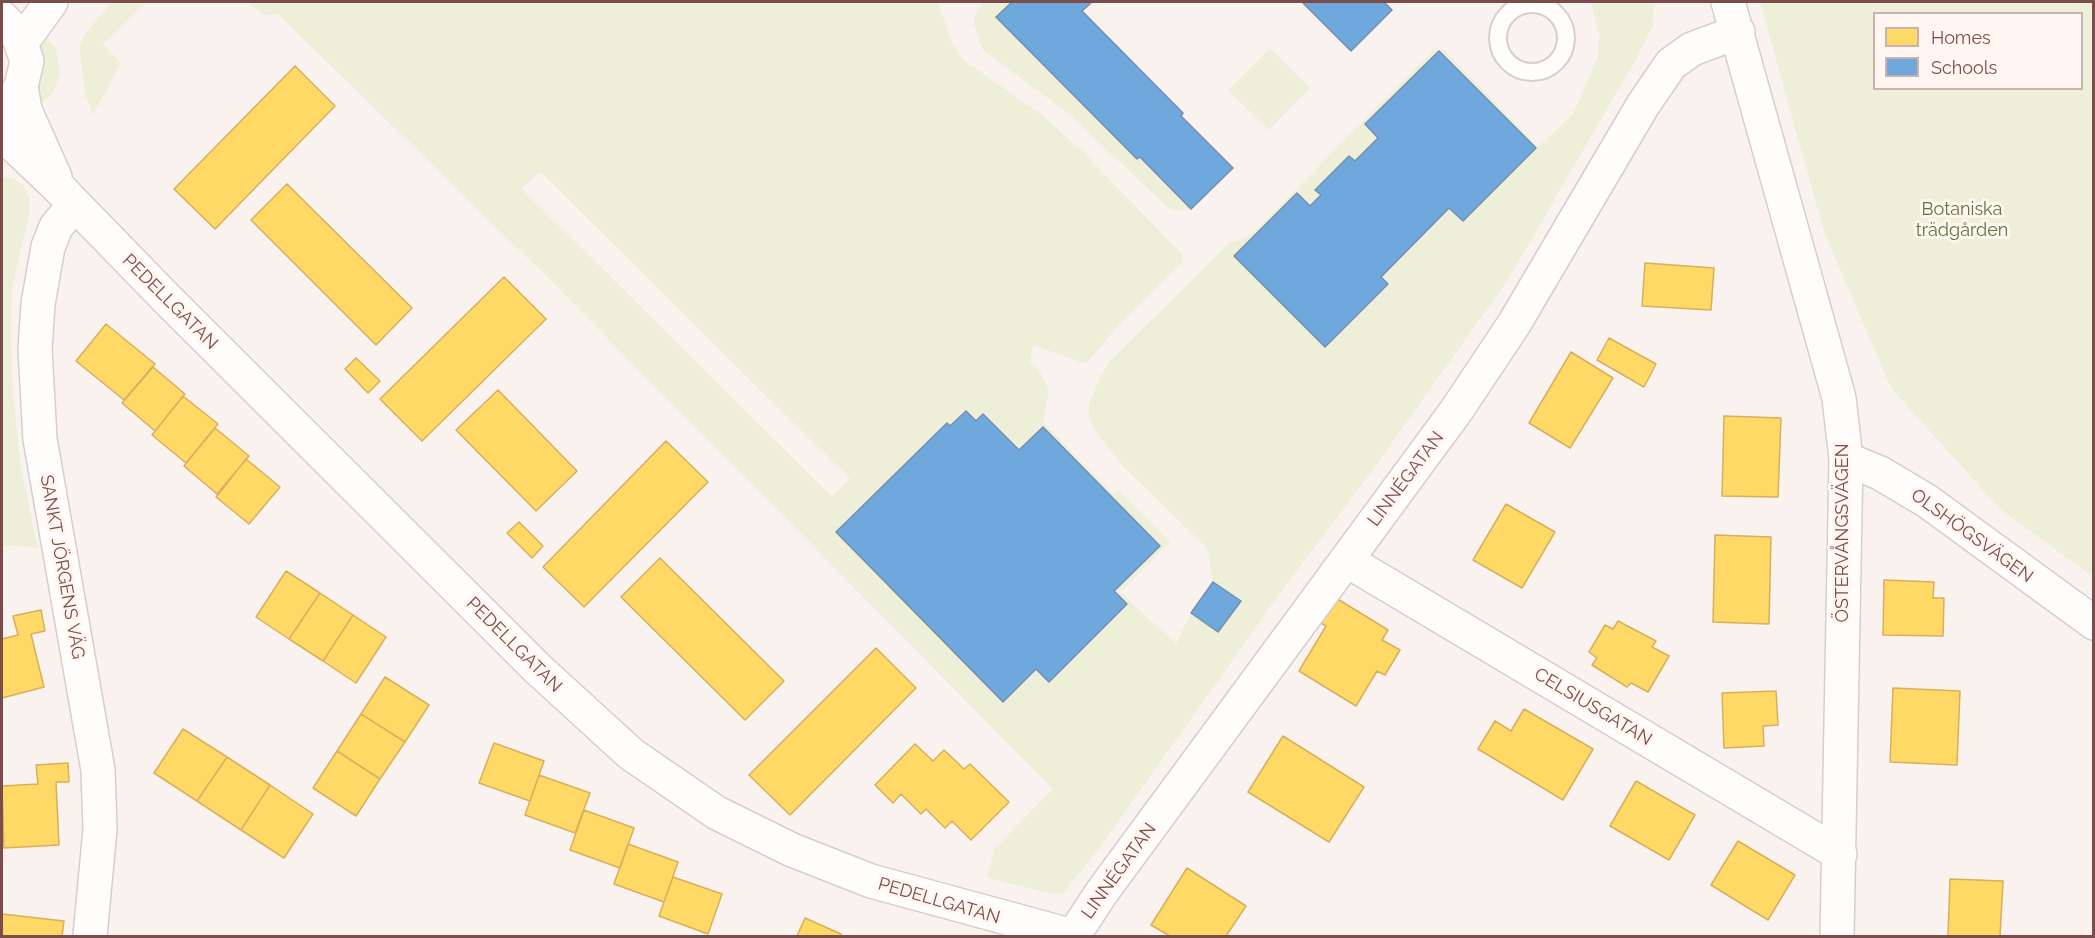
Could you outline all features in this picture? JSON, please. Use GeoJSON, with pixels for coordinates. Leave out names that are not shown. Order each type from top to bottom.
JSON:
{"type":"FeatureCollection","features":[{"type":"Feature","properties":{"kind":"street"},"geometry":{"type":"LineString","coordinates":[[2,9],[12,2]]}},
{"type":"Feature","properties":{"kind":"street"},"geometry":{"type":"LineString","coordinates":[[11,97],[27,61],[12,30],[51,2]]}},
{"type":"Feature","properties":{"kind":"street","name":"ÖSTERVÅNGSVÄGEN"},"geometry":{"type":"LineString","coordinates":[[1728,2],[1839,398],[1846,459],[1837,936]]}},
{"type":"Feature","properties":{"kind":"street","name":"LINNÉGATAN"},"geometry":{"type":"LineString","coordinates":[[1073,936],[1102,892],[1456,411],[1520,314],[1643,105],[1671,64],[1692,50],[1738,32]]}},
{"type":"Feature","properties":{"kind":"street","name":"PEDELLGATAN"},"geometry":{"type":"LineString","coordinates":[[11,97],[25,110],[67,198]]}},
{"type":"Feature","properties":{"kind":"street","name":"PEDELLGATAN"},"geometry":{"type":"LineString","coordinates":[[2,134],[576,706],[608,736],[664,778],[739,825],[871,881],[1073,936]]}},
{"type":"Feature","properties":{"kind":"street","name":"SANKT JÖRGENS VÄG"},"geometry":{"type":"LineString","coordinates":[[67,198],[48,247],[38,304],[35,349],[40,439],[98,770],[100,829],[90,936]]}},
{"type":"Feature","properties":{"kind":"street","name":"OLSHÖGSVÄGEN"},"geometry":{"type":"LineString","coordinates":[[1846,459],[1881,473],[1927,501],[2094,623]]}},
{"type":"Feature","properties":{"kind":"street","name":"CELSIUSGATAN"},"geometry":{"type":"LineString","coordinates":[[1346,560],[1840,854]]}},
{"type":"Feature","properties":{"kind":"lane"},"geometry":{"type":"LineString","coordinates":[[1525,4],[1554,5],[1566,31],[1566,44],[1560,57],[1551,66],[1539,72],[1525,72],[1513,67],[1503,57],[1498,45],[1498,31],[1503,19],[1513,9],[1525,4]]}},
{"type":"Feature","properties":{"kind":"green space"},"geometry":{"type":"Polygon","coordinates":[[[112,2],[145,2],[103,44],[121,63],[93,115],[86,98],[79,47],[85,34],[112,2]]]}},
{"type":"Feature","properties":{"kind":"green space"},"geometry":{"type":"Polygon","coordinates":[[[248,2],[938,2],[953,45],[965,61],[1042,115],[1083,152],[1182,254],[1182,262],[1112,333],[1086,364],[1033,345],[1030,363],[1040,372],[1049,390],[1043,422],[1113,494],[1118,489],[1170,542],[1120,592],[1176,644],[1191,613],[1213,582],[1207,548],[1123,466],[1095,431],[1089,417],[1089,405],[1100,377],[1111,360],[1229,243],[1241,240],[1254,232],[1434,50],[1444,50],[1538,147],[1573,114],[1598,57],[1599,34],[1591,2],[1654,2],[1653,25],[1636,59],[1509,278],[1364,482],[1283,589],[1100,847],[1063,893],[1054,894],[987,878],[995,848],[1053,789],[547,277],[278,14],[263,15],[248,2]],[[1439,51],[1366,124],[1378,138],[1355,161],[1349,156],[1315,189],[1321,195],[1310,206],[1296,193],[1234,256],[1325,347],[1388,285],[1381,277],[1449,208],[1463,221],[1536,148],[1439,51]],[[540,171],[522,189],[832,497],[850,479],[540,171]],[[966,411],[950,426],[947,423],[836,532],[1003,701],[1036,669],[1049,682],[1127,604],[1114,591],[1043,427],[1019,450],[983,414],[976,421],[966,411]]]}},
{"type":"Feature","properties":{"kind":"green space"},"geometry":{"type":"Polygon","coordinates":[[[984,2],[1012,2],[996,17],[1137,159],[1140,157],[1191,209],[1177,211],[1168,208],[1068,113],[983,50],[974,25],[975,14],[984,2]]]}},
{"type":"Feature","properties":{"kind":"green space","name":"Botaniska trädgården"},"geometry":{"type":"Polygon","coordinates":[[[1760,2],[2093,2],[2093,577],[2000,509],[1891,388],[1824,232],[1760,2]]]}},
{"type":"Feature","properties":{"kind":"green space"},"geometry":{"type":"Polygon","coordinates":[[[46,38],[56,49],[60,73],[54,92],[41,104],[37,98],[39,50],[46,38]]]}},
{"type":"Feature","properties":{"kind":"green space"},"geometry":{"type":"Polygon","coordinates":[[[1270,48],[1310,88],[1269,130],[1228,90],[1270,48]]]}},
{"type":"Feature","properties":{"kind":"green space"},"geometry":{"type":"Polygon","coordinates":[[[5,177],[13,178],[23,185],[29,196],[30,210],[12,288],[11,333],[13,396],[21,468],[38,548],[2,545],[2,180],[5,177]]]}},
{"type":"Feature","properties":{"kind":"building: Homes"},"geometry":{"type":"Polygon","coordinates":[[[295,66],[335,106],[215,229],[174,189],[295,66]]]}},
{"type":"Feature","properties":{"kind":"building: Homes"},"geometry":{"type":"Polygon","coordinates":[[[287,184],[412,308],[376,345],[251,220],[287,184]]]}},
{"type":"Feature","properties":{"kind":"building: Homes"},"geometry":{"type":"Polygon","coordinates":[[[1645,263],[1714,268],[1711,310],[1642,306],[1645,263]]]}},
{"type":"Feature","properties":{"kind":"building: Homes"},"geometry":{"type":"Polygon","coordinates":[[[504,277],[546,319],[422,441],[380,399],[504,277]]]}},
{"type":"Feature","properties":{"kind":"building: Homes"},"geometry":{"type":"Polygon","coordinates":[[[106,324],[155,364],[124,400],[76,361],[106,324]]]}},
{"type":"Feature","properties":{"kind":"building: Homes"},"geometry":{"type":"Polygon","coordinates":[[[1609,338],[1656,364],[1644,387],[1597,360],[1609,338]]]}},
{"type":"Feature","properties":{"kind":"building: Homes"},"geometry":{"type":"Polygon","coordinates":[[[1571,352],[1613,378],[1570,448],[1529,423],[1571,352]]]}},
{"type":"Feature","properties":{"kind":"building: Homes"},"geometry":{"type":"Polygon","coordinates":[[[356,358],[380,381],[368,393],[345,369],[356,358]]]}},
{"type":"Feature","properties":{"kind":"building: Homes"},"geometry":{"type":"Polygon","coordinates":[[[153,367],[185,394],[155,431],[122,403],[153,367]]]}},
{"type":"Feature","properties":{"kind":"building: Homes"},"geometry":{"type":"Polygon","coordinates":[[[498,390],[577,471],[536,511],[456,430],[498,390]]]}},
{"type":"Feature","properties":{"kind":"building: Homes"},"geometry":{"type":"Polygon","coordinates":[[[183,396],[218,424],[186,463],[152,435],[183,396]]]}},
{"type":"Feature","properties":{"kind":"building: Homes"},"geometry":{"type":"Polygon","coordinates":[[[1724,416],[1781,418],[1778,497],[1722,496],[1724,416]]]}},
{"type":"Feature","properties":{"kind":"building: Homes"},"geometry":{"type":"Polygon","coordinates":[[[215,428],[249,456],[217,494],[184,466],[215,428]]]}},
{"type":"Feature","properties":{"kind":"building: Homes"},"geometry":{"type":"Polygon","coordinates":[[[666,441],[708,482],[584,607],[543,567],[666,441]]]}},
{"type":"Feature","properties":{"kind":"building: Homes"},"geometry":{"type":"Polygon","coordinates":[[[246,459],[280,487],[249,524],[216,497],[246,459]]]}},
{"type":"Feature","properties":{"kind":"building: Homes"},"geometry":{"type":"Polygon","coordinates":[[[1506,504],[1555,532],[1522,588],[1473,560],[1506,504]]]}},
{"type":"Feature","properties":{"kind":"building: Homes"},"geometry":{"type":"Polygon","coordinates":[[[519,522],[543,546],[532,558],[507,533],[519,522]]]}},
{"type":"Feature","properties":{"kind":"building: Homes"},"geometry":{"type":"Polygon","coordinates":[[[1715,535],[1771,537],[1769,624],[1713,622],[1715,535]]]}},
{"type":"Feature","properties":{"kind":"building: Homes"},"geometry":{"type":"Polygon","coordinates":[[[660,558],[784,681],[745,720],[621,597],[660,558]]]}},
{"type":"Feature","properties":{"kind":"building: Homes"},"geometry":{"type":"Polygon","coordinates":[[[286,571],[320,593],[289,639],[256,617],[286,571]]]}},
{"type":"Feature","properties":{"kind":"building: Homes"},"geometry":{"type":"Polygon","coordinates":[[[1884,580],[1934,582],[1933,598],[1944,598],[1943,636],[1883,635],[1884,580]]]}},
{"type":"Feature","properties":{"kind":"building: Homes"},"geometry":{"type":"Polygon","coordinates":[[[320,593],[353,615],[323,661],[289,639],[320,593]]]}},
{"type":"Feature","properties":{"kind":"building: Homes"},"geometry":{"type":"Polygon","coordinates":[[[1336,598],[1388,630],[1382,640],[1400,650],[1385,675],[1377,671],[1356,706],[1299,671],[1326,626],[1321,623],[1336,598]]]}},
{"type":"Feature","properties":{"kind":"building: Homes"},"geometry":{"type":"Polygon","coordinates":[[[41,610],[45,631],[31,634],[44,687],[2,698],[2,639],[18,635],[13,616],[41,610]]]}},
{"type":"Feature","properties":{"kind":"building: Homes"},"geometry":{"type":"Polygon","coordinates":[[[353,615],[386,637],[356,683],[323,661],[353,615]]]}},
{"type":"Feature","properties":{"kind":"building: Homes"},"geometry":{"type":"Polygon","coordinates":[[[1618,621],[1656,641],[1652,647],[1669,656],[1648,692],[1631,683],[1627,687],[1592,665],[1597,658],[1589,652],[1605,625],[1613,629],[1618,621]]]}},
{"type":"Feature","properties":{"kind":"building: Homes"},"geometry":{"type":"Polygon","coordinates":[[[876,648],[916,688],[790,815],[749,775],[876,648]]]}},
{"type":"Feature","properties":{"kind":"building: Homes"},"geometry":{"type":"Polygon","coordinates":[[[385,677],[429,705],[405,742],[361,714],[385,677]]]}},
{"type":"Feature","properties":{"kind":"building: Homes"},"geometry":{"type":"Polygon","coordinates":[[[1893,688],[1960,691],[1957,765],[1890,762],[1893,688]]]}},
{"type":"Feature","properties":{"kind":"building: Homes"},"geometry":{"type":"Polygon","coordinates":[[[1776,691],[1778,725],[1763,726],[1764,746],[1724,748],[1722,693],[1776,691]]]}},
{"type":"Feature","properties":{"kind":"building: Homes"},"geometry":{"type":"Polygon","coordinates":[[[1524,709],[1593,749],[1563,800],[1478,749],[1495,721],[1511,731],[1524,709]]]}},
{"type":"Feature","properties":{"kind":"building: Homes"},"geometry":{"type":"Polygon","coordinates":[[[361,714],[405,742],[380,779],[337,751],[361,714]]]}},
{"type":"Feature","properties":{"kind":"building: Homes"},"geometry":{"type":"Polygon","coordinates":[[[183,729],[227,757],[197,801],[154,773],[183,729]]]}},
{"type":"Feature","properties":{"kind":"building: Homes"},"geometry":{"type":"Polygon","coordinates":[[[1283,736],[1364,787],[1329,842],[1248,792],[1283,736]]]}},
{"type":"Feature","properties":{"kind":"building: Homes"},"geometry":{"type":"Polygon","coordinates":[[[494,743],[544,761],[530,801],[479,783],[494,743]]]}},
{"type":"Feature","properties":{"kind":"building: Homes"},"geometry":{"type":"Polygon","coordinates":[[[915,744],[933,761],[944,750],[964,769],[970,764],[1009,802],[971,840],[952,821],[945,828],[926,809],[921,814],[901,794],[893,803],[875,785],[915,744]]]}},
{"type":"Feature","properties":{"kind":"building: Homes"},"geometry":{"type":"Polygon","coordinates":[[[337,751],[380,779],[356,816],[313,788],[337,751]]]}},
{"type":"Feature","properties":{"kind":"building: Homes"},"geometry":{"type":"Polygon","coordinates":[[[227,757],[270,785],[241,830],[197,801],[227,757]]]}},
{"type":"Feature","properties":{"kind":"building: Homes"},"geometry":{"type":"Polygon","coordinates":[[[68,763],[69,782],[56,782],[59,845],[4,848],[2,786],[38,784],[36,765],[68,763]]]}},
{"type":"Feature","properties":{"kind":"building: Homes"},"geometry":{"type":"Polygon","coordinates":[[[539,775],[590,793],[575,833],[525,815],[539,775]]]}},
{"type":"Feature","properties":{"kind":"building: Homes"},"geometry":{"type":"Polygon","coordinates":[[[1636,781],[1695,815],[1669,860],[1610,826],[1636,781]]]}},
{"type":"Feature","properties":{"kind":"building: Homes"},"geometry":{"type":"Polygon","coordinates":[[[270,785],[313,814],[284,858],[241,830],[270,785]]]}},
{"type":"Feature","properties":{"kind":"building: Homes"},"geometry":{"type":"Polygon","coordinates":[[[584,810],[634,828],[620,868],[570,850],[584,810]]]}},
{"type":"Feature","properties":{"kind":"building: Homes"},"geometry":{"type":"Polygon","coordinates":[[[1738,841],[1795,875],[1768,920],[1711,885],[1738,841]]]}},
{"type":"Feature","properties":{"kind":"building: Homes"},"geometry":{"type":"Polygon","coordinates":[[[628,844],[678,862],[664,902],[614,884],[628,844]]]}},
{"type":"Feature","properties":{"kind":"building: Homes"},"geometry":{"type":"Polygon","coordinates":[[[1187,868],[1246,906],[1226,936],[1170,936],[1151,925],[1187,868]]]}},
{"type":"Feature","properties":{"kind":"building: Homes"},"geometry":{"type":"Polygon","coordinates":[[[673,877],[722,894],[708,934],[659,916],[673,877]]]}},
{"type":"Feature","properties":{"kind":"building: Homes"},"geometry":{"type":"Polygon","coordinates":[[[1950,879],[2003,881],[2000,936],[1948,936],[1950,879]]]}},
{"type":"Feature","properties":{"kind":"building: Homes"},"geometry":{"type":"Polygon","coordinates":[[[2,914],[64,921],[62,936],[2,936],[2,914]]]}},
{"type":"Feature","properties":{"kind":"building: Homes"},"geometry":{"type":"Polygon","coordinates":[[[805,918],[841,934],[840,936],[797,936],[805,918]]]}},
{"type":"Feature","properties":{"kind":"building: Schools"},"geometry":{"type":"Polygon","coordinates":[[[1012,2],[1092,2],[1082,11],[1183,113],[1181,116],[1233,168],[1191,209],[1140,157],[1137,159],[996,17],[1012,2]]]}},
{"type":"Feature","properties":{"kind":"building: Schools"},"geometry":{"type":"Polygon","coordinates":[[[1302,2],[1384,2],[1392,10],[1351,51],[1302,2]]]}},
{"type":"Feature","properties":{"kind":"building: Schools"},"geometry":{"type":"Polygon","coordinates":[[[1439,51],[1536,148],[1463,221],[1449,208],[1381,277],[1388,284],[1325,347],[1234,256],[1297,193],[1310,206],[1321,195],[1315,190],[1349,156],[1355,161],[1378,138],[1365,124],[1439,51]]]}},
{"type":"Feature","properties":{"kind":"building: Schools"},"geometry":{"type":"Polygon","coordinates":[[[966,411],[976,421],[983,414],[1019,450],[1043,427],[1160,546],[1114,591],[1127,604],[1049,682],[1036,669],[1003,702],[836,532],[947,423],[950,426],[966,411]]]}},
{"type":"Feature","properties":{"kind":"building: Schools"},"geometry":{"type":"Polygon","coordinates":[[[1213,582],[1241,601],[1218,632],[1191,613],[1213,582]]]}}]}
